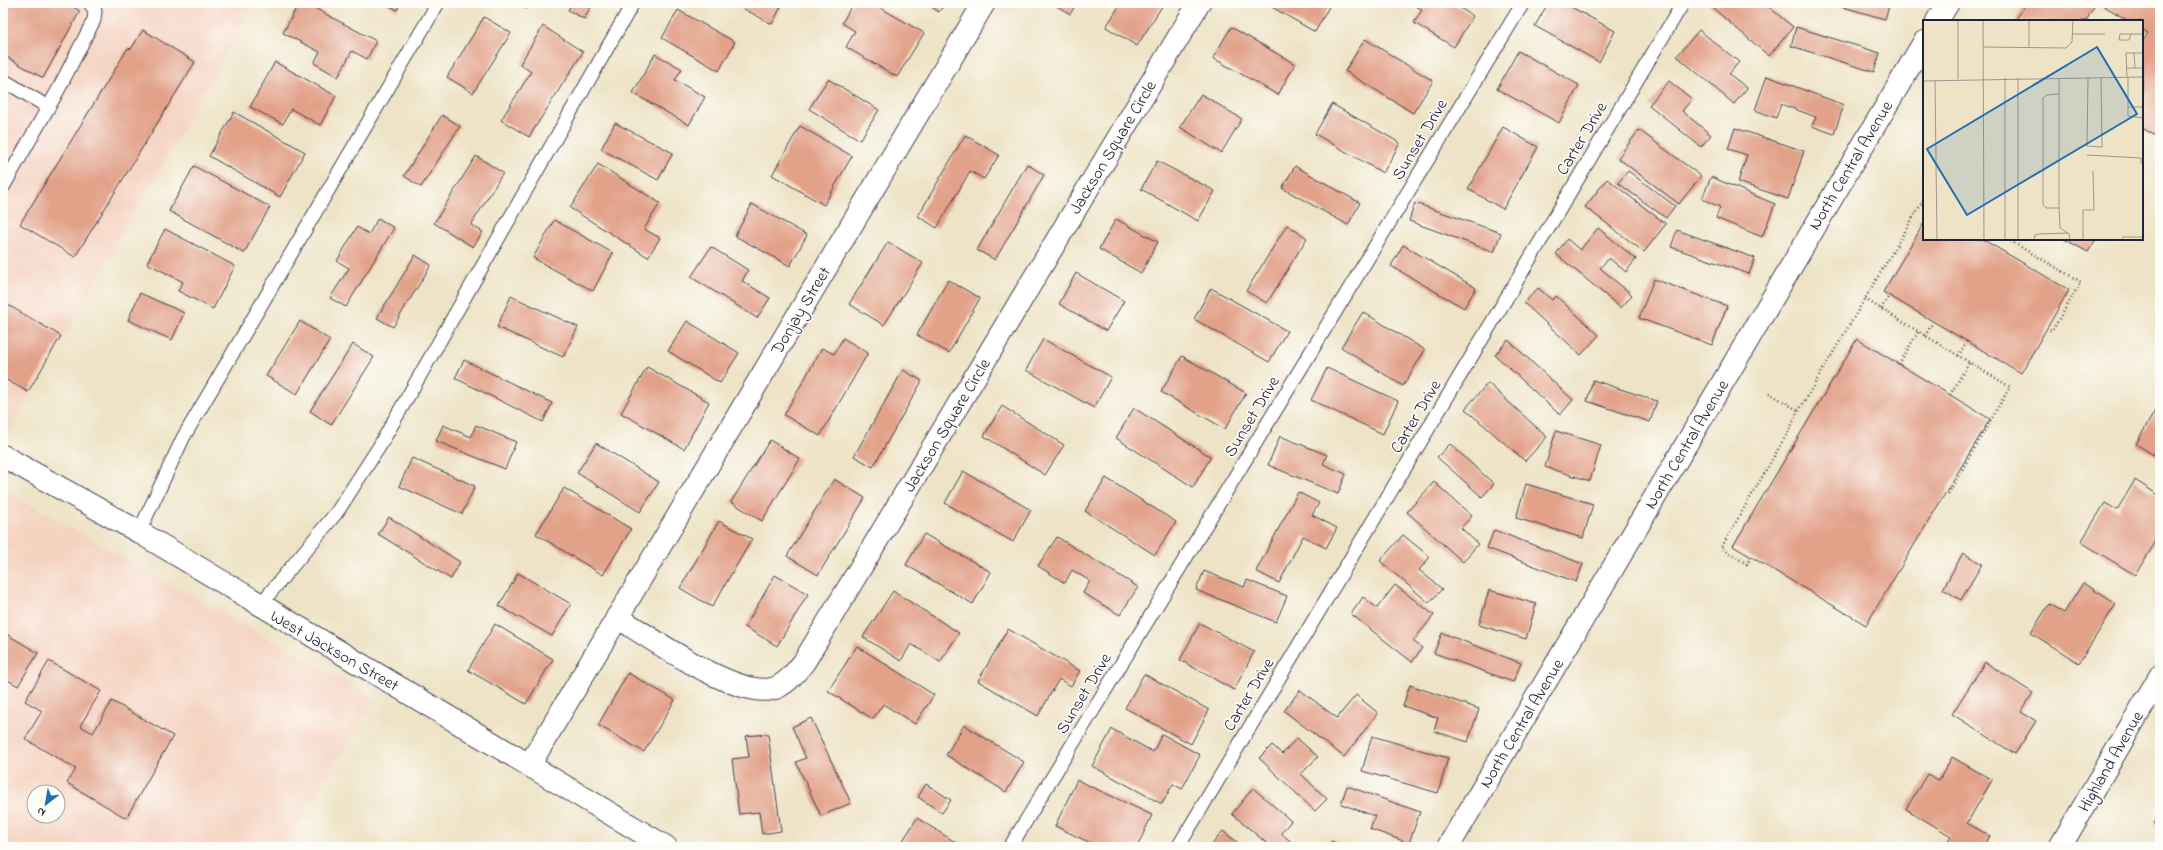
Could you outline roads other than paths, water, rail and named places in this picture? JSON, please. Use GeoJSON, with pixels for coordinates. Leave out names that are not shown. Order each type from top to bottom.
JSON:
{"type":"FeatureCollection","features":[{"type":"Feature","properties":{"kind":"street","name":"Donjay Street"},"geometry":{"type":"LineString","coordinates":[[530,764],[984,3]]}},
{"type":"Feature","properties":{"kind":"street","name":"Jackson Square Circle"},"geometry":{"type":"LineString","coordinates":[[617,617],[693,663],[737,686],[756,690],[767,689],[773,688],[790,679],[804,662],[1199,3]]}},
{"type":"Feature","properties":{"kind":"street"},"geometry":{"type":"LineString","coordinates":[[1938,20],[1948,3]]}},
{"type":"Feature","properties":{"kind":"street","name":"North Central Avenue"},"geometry":{"type":"LineString","coordinates":[[1448,847],[1923,44]]}},
{"type":"Feature","properties":{"kind":"street","name":"West Jackson Street"},"geometry":{"type":"LineString","coordinates":[[3,456],[139,532],[530,764],[666,847]]}},
{"type":"Feature","properties":{"kind":"street","name":"Highland Avenue"},"geometry":{"type":"LineString","coordinates":[[2060,847],[2160,676]]}},
{"type":"Feature","properties":{"kind":"lane"},"geometry":{"type":"LineString","coordinates":[[3,187],[48,107],[94,20],[95,11],[90,3]]}},
{"type":"Feature","properties":{"kind":"lane"},"geometry":{"type":"LineString","coordinates":[[139,532],[183,438],[438,3]]}},
{"type":"Feature","properties":{"kind":"lane"},"geometry":{"type":"LineString","coordinates":[[260,605],[337,512],[379,447],[633,3]]}},
{"type":"Feature","properties":{"kind":"lane","name":"Sunset Drive"},"geometry":{"type":"LineString","coordinates":[[1010,847],[1523,3]]}},
{"type":"Feature","properties":{"kind":"lane","name":"Carter Drive"},"geometry":{"type":"LineString","coordinates":[[1178,847],[1683,3]]}},
{"type":"Feature","properties":{"kind":"lane"},"geometry":{"type":"LineString","coordinates":[[3,80],[48,107]]}}]}
